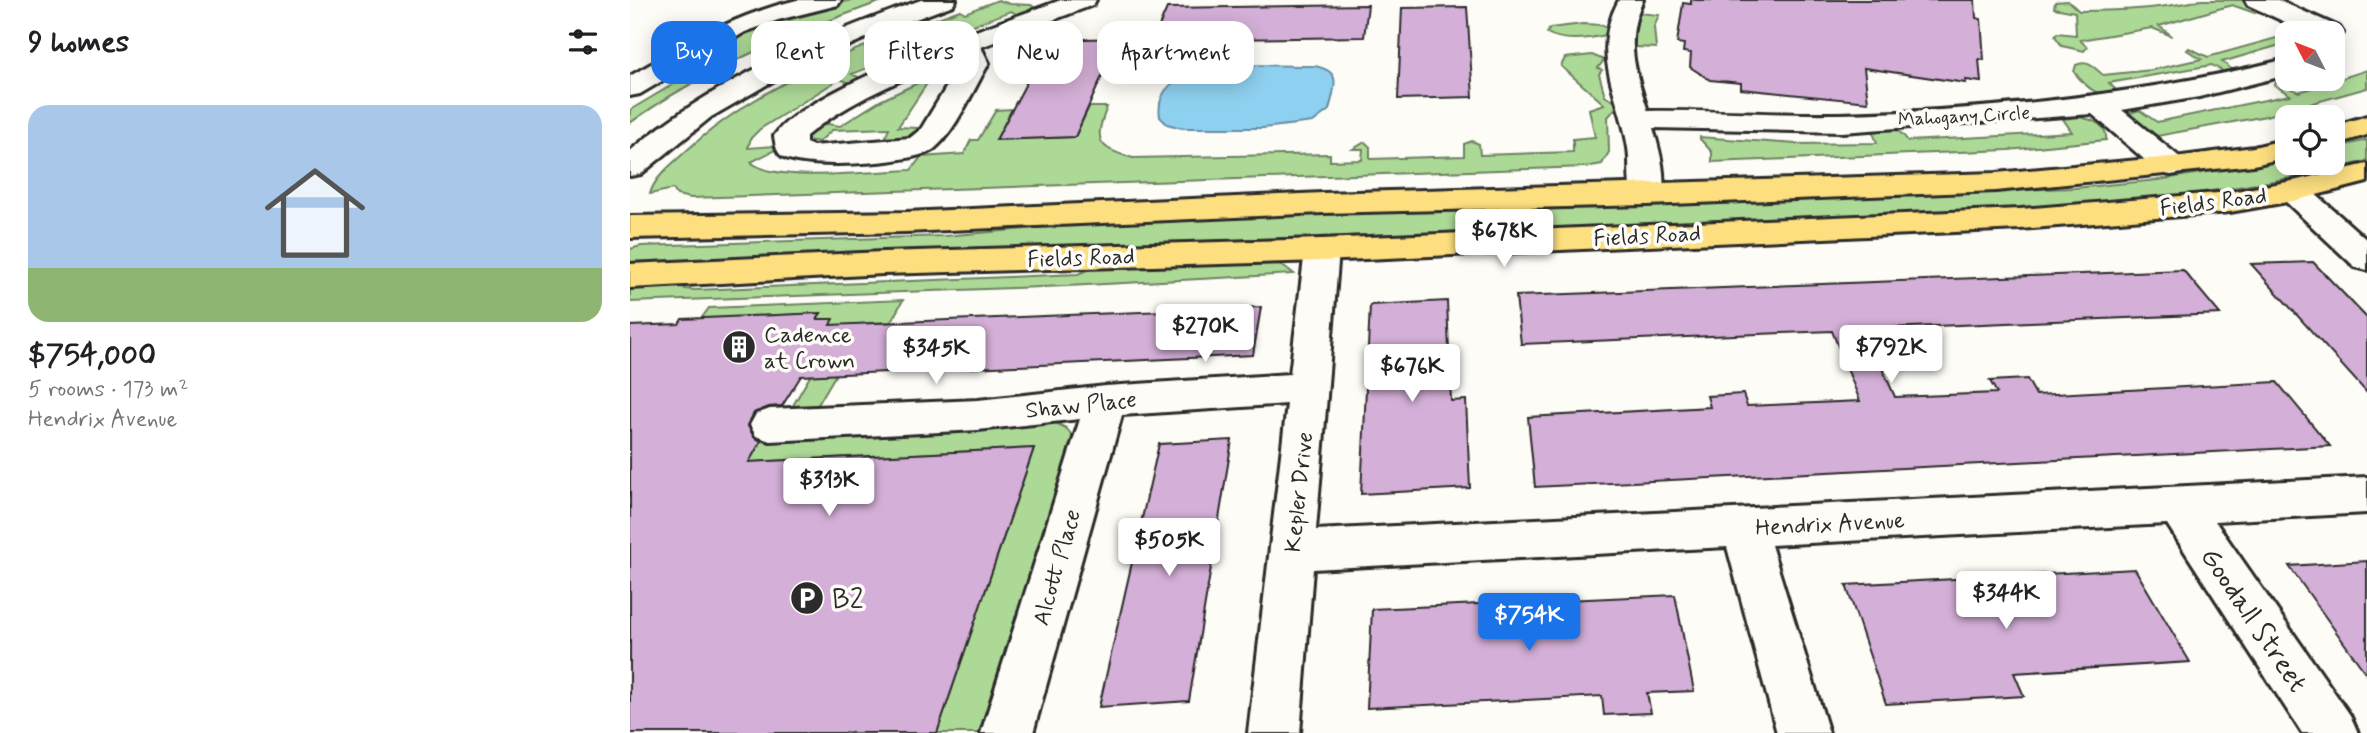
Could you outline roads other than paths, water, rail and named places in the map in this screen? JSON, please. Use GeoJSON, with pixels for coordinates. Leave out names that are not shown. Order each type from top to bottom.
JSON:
{"type":"FeatureCollection","features":[{"type":"Feature","properties":{"kind":"main road"},"geometry":{"type":"LineString","coordinates":[[2345,132],[2367,125]]}},
{"type":"Feature","properties":{"kind":"main road","name":"Fields Road"},"geometry":{"type":"LineString","coordinates":[[630,227],[906,222],[1337,203],[1996,182],[2171,166],[2275,151]]}},
{"type":"Feature","properties":{"kind":"main road","name":"Fields Road"},"geometry":{"type":"LineString","coordinates":[[630,275],[883,263],[1322,250],[2020,219],[2194,205],[2293,191],[2367,173]]}},
{"type":"Feature","properties":{"kind":"street"},"geometry":{"type":"LineString","coordinates":[[630,88],[736,27],[770,14],[829,0]]}},
{"type":"Feature","properties":{"kind":"street"},"geometry":{"type":"LineString","coordinates":[[630,167],[705,106],[750,80],[818,47],[944,0]]}},
{"type":"Feature","properties":{"kind":"street"},"geometry":{"type":"LineString","coordinates":[[1631,0],[1620,17],[1617,47],[1622,77],[1643,145],[1647,195]]}},
{"type":"Feature","properties":{"kind":"street"},"geometry":{"type":"LineString","coordinates":[[2257,0],[2303,21]]}},
{"type":"Feature","properties":{"kind":"street"},"geometry":{"type":"LineString","coordinates":[[979,39],[1066,3]]}},
{"type":"Feature","properties":{"kind":"street"},"geometry":{"type":"LineString","coordinates":[[963,46],[973,54],[975,63],[932,135],[919,145],[899,150],[812,155],[792,149],[788,143],[789,136],[795,129],[841,101],[896,73],[963,46]]}},
{"type":"Feature","properties":{"kind":"street","name":"Mahogany Circle"},"geometry":{"type":"LineString","coordinates":[[1637,120],[1683,118],[1815,124],[1989,115],[2100,106],[2231,83],[2275,70]]}},
{"type":"Feature","properties":{"kind":"street"},"geometry":{"type":"LineString","coordinates":[[2100,106],[2171,166]]}},
{"type":"Feature","properties":{"kind":"street"},"geometry":{"type":"LineString","coordinates":[[2293,191],[2367,259]]}},
{"type":"Feature","properties":{"kind":"street","name":"Kepler Drive"},"geometry":{"type":"LineString","coordinates":[[1274,733],[1322,250]]}},
{"type":"Feature","properties":{"kind":"street","name":"Shaw Place"},"geometry":{"type":"LineString","coordinates":[[770,425],[978,415],[1106,401],[1309,388]]}},
{"type":"Feature","properties":{"kind":"street","name":"Alcott Place"},"geometry":{"type":"LineString","coordinates":[[1007,733],[1106,401]]}},
{"type":"Feature","properties":{"kind":"street","name":"Hendrix Avenue"},"geometry":{"type":"LineString","coordinates":[[1292,551],[2367,495]]}},
{"type":"Feature","properties":{"kind":"street","name":"Goodall Street"},"geometry":{"type":"LineString","coordinates":[[2179,505],[2332,733]]}},
{"type":"Feature","properties":{"kind":"street"},"geometry":{"type":"LineString","coordinates":[[1744,528],[1803,733]]}},
{"type":"Feature","properties":{"kind":"water"},"geometry":{"type":"Polygon","coordinates":[[[1254,65],[1314,66],[1330,72],[1335,82],[1329,110],[1313,122],[1263,128],[1182,128],[1167,124],[1160,117],[1162,96],[1172,84],[1254,84],[1254,65]]]}},
{"type":"Feature","properties":{"kind":"place","name":"Cadence at Crown"},"geometry":{"type":"Point","coordinates":[739,347]}},
{"type":"Feature","properties":{"kind":"place","name":"B2"},"geometry":{"type":"Point","coordinates":[807,598]}}]}
